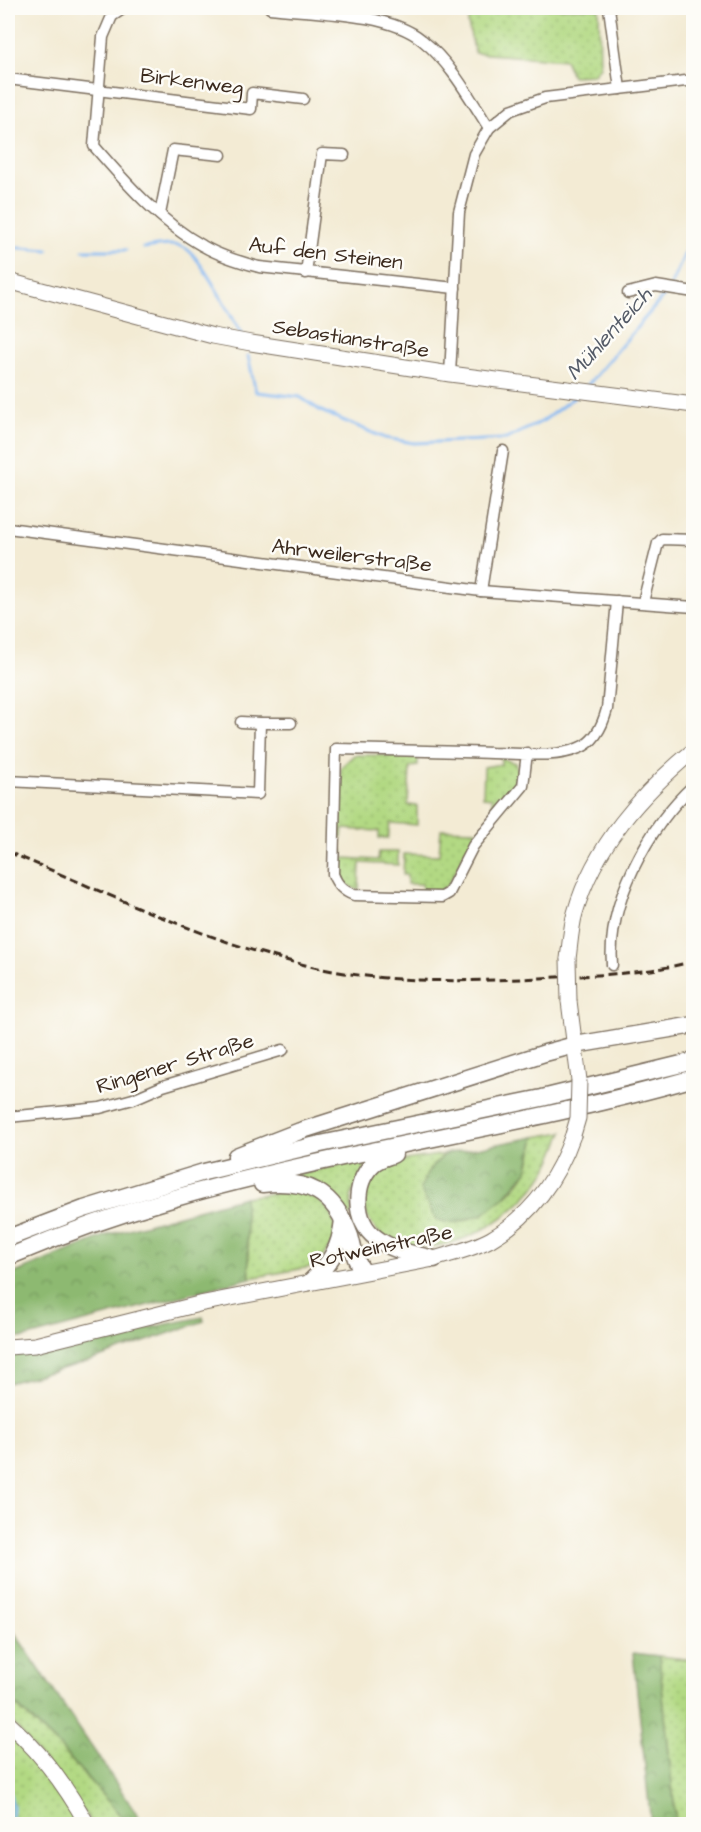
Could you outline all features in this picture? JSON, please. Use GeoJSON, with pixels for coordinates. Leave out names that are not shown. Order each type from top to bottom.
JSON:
{"type":"FeatureCollection","features":[{"type":"Feature","properties":{"kind":"main road","name":"Sebastianstraße"},"geometry":{"type":"LineString","coordinates":[[8,281],[213,336],[450,374],[693,405]]}},
{"type":"Feature","properties":{"kind":"main road","name":"Rotweinstraße"},"geometry":{"type":"LineString","coordinates":[[8,1347],[35,1346],[158,1313],[363,1271],[434,1259],[491,1239],[513,1223],[553,1180],[573,1135],[580,1100],[569,1000],[568,959],[574,914],[588,876],[607,842],[630,812],[657,782],[693,750]]}},
{"type":"Feature","properties":{"kind":"main road"},"geometry":{"type":"LineString","coordinates":[[169,1182],[300,1131],[545,1053],[575,1045],[693,1025]]}},
{"type":"Feature","properties":{"kind":"main road"},"geometry":{"type":"LineString","coordinates":[[8,1238],[84,1209],[169,1182],[316,1145],[542,1098],[693,1061]]}},
{"type":"Feature","properties":{"kind":"main road"},"geometry":{"type":"LineString","coordinates":[[8,1257],[89,1225],[209,1189],[638,1094],[693,1078]]}},
{"type":"Feature","properties":{"kind":"main road"},"geometry":{"type":"LineString","coordinates":[[310,1282],[337,1252],[351,1219],[362,1177],[375,1162],[443,1136]]}},
{"type":"Feature","properties":{"kind":"main road"},"geometry":{"type":"LineString","coordinates":[[209,1189],[275,1182],[300,1184],[327,1198],[375,1238],[392,1247],[434,1259]]}},
{"type":"Feature","properties":{"kind":"main road"},"geometry":{"type":"LineString","coordinates":[[351,1219],[355,1261],[363,1271]]}},
{"type":"Feature","properties":{"kind":"main road"},"geometry":{"type":"LineString","coordinates":[[8,1723],[46,1761],[67,1789],[87,1824]]}},
{"type":"Feature","properties":{"kind":"street","name":"Auf den Steinen"},"geometry":{"type":"LineString","coordinates":[[124,8],[112,16],[103,37],[93,146],[160,214],[202,246],[234,260],[259,267],[455,288]]}},
{"type":"Feature","properties":{"kind":"street"},"geometry":{"type":"LineString","coordinates":[[270,8],[391,23],[422,39],[466,92],[489,128]]}},
{"type":"Feature","properties":{"kind":"street"},"geometry":{"type":"LineString","coordinates":[[609,8],[620,89]]}},
{"type":"Feature","properties":{"kind":"street"},"geometry":{"type":"LineString","coordinates":[[8,79],[98,89]]}},
{"type":"Feature","properties":{"kind":"street"},"geometry":{"type":"LineString","coordinates":[[450,374],[459,212],[474,154],[489,128],[524,103],[545,98],[693,80]]}},
{"type":"Feature","properties":{"kind":"street","name":"Birkenweg"},"geometry":{"type":"LineString","coordinates":[[98,89],[251,109],[252,93],[303,99]]}},
{"type":"Feature","properties":{"kind":"street"},"geometry":{"type":"LineString","coordinates":[[160,214],[172,150],[221,155]]}},
{"type":"Feature","properties":{"kind":"street"},"geometry":{"type":"LineString","coordinates":[[306,273],[322,154],[344,156]]}},
{"type":"Feature","properties":{"kind":"street"},"geometry":{"type":"LineString","coordinates":[[628,293],[661,287],[693,292]]}},
{"type":"Feature","properties":{"kind":"street"},"geometry":{"type":"LineString","coordinates":[[482,591],[503,451]]}},
{"type":"Feature","properties":{"kind":"street","name":"Ahrweilerstraße"},"geometry":{"type":"LineString","coordinates":[[8,528],[482,591],[693,607]]}},
{"type":"Feature","properties":{"kind":"street"},"geometry":{"type":"LineString","coordinates":[[644,602],[658,543],[662,538],[693,540]]}},
{"type":"Feature","properties":{"kind":"street"},"geometry":{"type":"LineString","coordinates":[[527,753],[524,786],[473,846],[449,893],[442,897],[354,895],[343,890],[336,882],[333,874],[336,749],[527,753],[565,752],[581,748],[594,737],[602,725],[607,709],[617,601]]}},
{"type":"Feature","properties":{"kind":"street"},"geometry":{"type":"LineString","coordinates":[[241,722],[291,723]]}},
{"type":"Feature","properties":{"kind":"street"},"geometry":{"type":"LineString","coordinates":[[8,781],[258,794],[261,723]]}},
{"type":"Feature","properties":{"kind":"street"},"geometry":{"type":"LineString","coordinates":[[612,965],[611,936],[632,870],[661,823],[693,785]]}},
{"type":"Feature","properties":{"kind":"street","name":"Ringener Straße"},"geometry":{"type":"LineString","coordinates":[[8,1117],[100,1108],[134,1099],[163,1086],[283,1050]]}},
{"type":"Feature","properties":{"kind":"green space"},"geometry":{"type":"Polygon","coordinates":[[[470,8],[599,8],[600,67],[593,75],[572,76],[565,60],[475,53],[468,24],[470,8]]]}},
{"type":"Feature","properties":{"kind":"green space"},"geometry":{"type":"Polygon","coordinates":[[[354,755],[418,756],[418,766],[410,767],[408,805],[417,806],[417,825],[390,823],[388,838],[379,838],[379,831],[343,829],[342,837],[339,837],[341,767],[354,755]]]}},
{"type":"Feature","properties":{"kind":"green space"},"geometry":{"type":"Polygon","coordinates":[[[501,758],[515,763],[519,775],[512,791],[492,810],[492,798],[483,797],[484,767],[501,764],[501,758]]]}},
{"type":"Feature","properties":{"kind":"green space"},"geometry":{"type":"Polygon","coordinates":[[[441,829],[477,830],[448,885],[438,892],[422,891],[422,884],[407,884],[407,875],[403,875],[404,854],[439,855],[441,829]]]}},
{"type":"Feature","properties":{"kind":"green space"},"geometry":{"type":"Polygon","coordinates":[[[340,851],[343,851],[343,858],[378,860],[379,852],[398,852],[398,865],[360,863],[359,890],[352,888],[344,880],[340,870],[340,851]]]}},
{"type":"Feature","properties":{"kind":"green space"},"geometry":{"type":"Polygon","coordinates":[[[563,1132],[547,1169],[532,1190],[502,1218],[484,1229],[444,1244],[425,1246],[393,1242],[377,1231],[370,1221],[366,1211],[366,1189],[371,1179],[380,1170],[391,1164],[445,1154],[429,1170],[456,1223],[477,1215],[497,1203],[514,1188],[530,1163],[535,1137],[563,1132]]]}},
{"type":"Feature","properties":{"kind":"green space"},"geometry":{"type":"Polygon","coordinates":[[[535,1137],[527,1171],[503,1199],[483,1214],[456,1223],[437,1221],[420,1189],[429,1170],[445,1154],[535,1137]]]}},
{"type":"Feature","properties":{"kind":"green space"},"geometry":{"type":"Polygon","coordinates":[[[370,1158],[351,1196],[352,1215],[347,1216],[291,1176],[370,1158]]]}},
{"type":"Feature","properties":{"kind":"green space"},"geometry":{"type":"Polygon","coordinates":[[[294,1191],[317,1199],[331,1212],[335,1227],[334,1241],[316,1266],[250,1278],[244,1197],[294,1191]]]}},
{"type":"Feature","properties":{"kind":"green space"},"geometry":{"type":"Polygon","coordinates":[[[244,1197],[250,1278],[24,1338],[8,1337],[8,1276],[104,1236],[244,1197]]]}},
{"type":"Feature","properties":{"kind":"green space"},"geometry":{"type":"Polygon","coordinates":[[[203,1317],[204,1321],[87,1362],[8,1383],[8,1356],[50,1350],[101,1337],[203,1317]]]}},
{"type":"Feature","properties":{"kind":"green space"},"geometry":{"type":"Polygon","coordinates":[[[8,1623],[139,1817],[131,1824],[128,1824],[59,1746],[8,1697],[8,1623]]]}},
{"type":"Feature","properties":{"kind":"green space"},"geometry":{"type":"Polygon","coordinates":[[[633,1653],[659,1656],[676,1824],[651,1824],[633,1653]]]}},
{"type":"Feature","properties":{"kind":"green space"},"geometry":{"type":"Polygon","coordinates":[[[659,1656],[693,1660],[693,1824],[676,1824],[659,1656]]]}},
{"type":"Feature","properties":{"kind":"green space"},"geometry":{"type":"Polygon","coordinates":[[[8,1698],[59,1746],[128,1824],[93,1824],[8,1716],[8,1698]]]}},
{"type":"Feature","properties":{"kind":"green space"},"geometry":{"type":"Polygon","coordinates":[[[8,1735],[27,1751],[79,1824],[8,1824],[8,1735]]]}},
{"type":"Feature","properties":{"kind":"waterway","name":"Mühlenteich"},"geometry":{"type":"LineString","coordinates":[[143,248],[175,245],[191,253],[207,274],[242,335]]}},
{"type":"Feature","properties":{"kind":"waterway","name":"Mühlenteich"},"geometry":{"type":"LineString","coordinates":[[8,247],[48,250]]}},
{"type":"Feature","properties":{"kind":"waterway","name":"Mühlenteich"},"geometry":{"type":"LineString","coordinates":[[671,285],[686,251],[694,248]]}},
{"type":"Feature","properties":{"kind":"waterway","name":"Mühlenteich"},"geometry":{"type":"LineString","coordinates":[[83,250],[126,250]]}},
{"type":"Feature","properties":{"kind":"waterway","name":"Mühlenteich"},"geometry":{"type":"LineString","coordinates":[[587,386],[668,291]]}},
{"type":"Feature","properties":{"kind":"waterway","name":"Mühlenteich"},"geometry":{"type":"LineString","coordinates":[[248,356],[256,392],[300,397],[321,411],[385,438],[414,443],[506,439],[543,421],[577,395]]}},
{"type":"Feature","properties":{"kind":"waterway"},"geometry":{"type":"LineString","coordinates":[[8,1788],[13,1807],[11,1824]]}},
{"type":"Feature","properties":{"kind":"railway"},"geometry":{"type":"LineString","coordinates":[[8,852],[191,929],[267,955],[363,976],[422,980],[540,978],[617,974],[694,961]]}}]}
